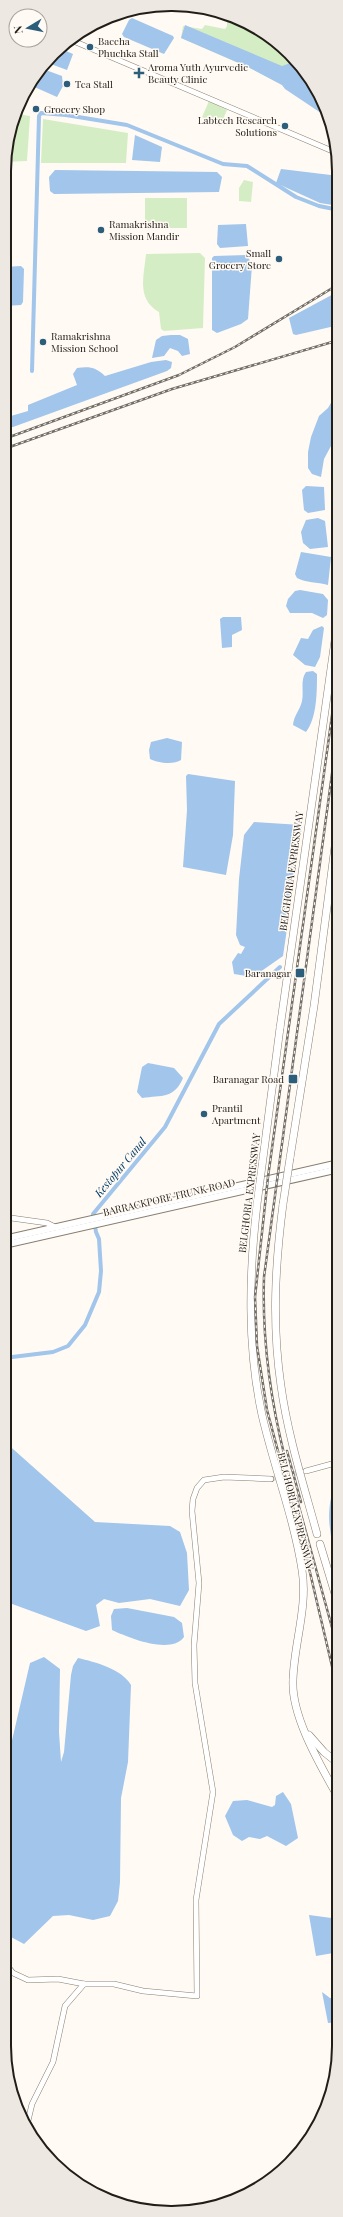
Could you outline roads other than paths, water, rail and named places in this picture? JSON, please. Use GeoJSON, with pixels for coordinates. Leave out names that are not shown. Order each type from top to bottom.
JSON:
{"type":"FeatureCollection","features":[{"type":"Feature","properties":{"kind":"highway","name":"BELGHORIA EXPRESSWAY"},"geometry":{"type":"LineString","coordinates":[[303,1724],[295,1703],[293,1681],[303,1603],[302,1571],[262,1414],[251,1339],[251,1271],[257,1204],[289,956],[332,660]]}},
{"type":"Feature","properties":{"kind":"highway","name":"BELGHORIA EXPRESSWAY"},"geometry":{"type":"LineString","coordinates":[[317,1534],[287,1420],[279,1374],[275,1287],[283,1204],[318,975],[332,867]]}},
{"type":"Feature","properties":{"kind":"highway","name":"BELGHORIA EXPRESSWAY"},"geometry":{"type":"LineString","coordinates":[[320,1544],[332,1584]]}},
{"type":"Feature","properties":{"kind":"highway"},"geometry":{"type":"LineString","coordinates":[[303,1724],[317,1744],[332,1758]]}},
{"type":"Feature","properties":{"kind":"highway"},"geometry":{"type":"LineString","coordinates":[[303,1724],[314,1752],[332,1786]]}},
{"type":"Feature","properties":{"kind":"main road","name":"BARRACKPORE TRUNK ROAD"},"geometry":{"type":"LineString","coordinates":[[11,1243],[99,1220],[332,1166]]}},
{"type":"Feature","properties":{"kind":"main road","name":"BARRACKPORE TRUNK ROAD"},"geometry":{"type":"LineString","coordinates":[[99,1220],[332,1170]]}},
{"type":"Feature","properties":{"kind":"main road","name":"BARRACKPORE TRUNK ROAD"},"geometry":{"type":"LineString","coordinates":[[11,1238],[58,1230]]}},
{"type":"Feature","properties":{"kind":"street"},"geometry":{"type":"LineString","coordinates":[[76,42],[331,150]]}},
{"type":"Feature","properties":{"kind":"street"},"geometry":{"type":"LineString","coordinates":[[11,1217],[47,1223],[58,1230]]}},
{"type":"Feature","properties":{"kind":"street"},"geometry":{"type":"LineString","coordinates":[[306,1471],[332,1464]]}},
{"type":"Feature","properties":{"kind":"street"},"geometry":{"type":"LineString","coordinates":[[11,1971],[24,1979],[58,1979],[84,1984],[114,1984],[143,1991],[197,1996],[196,1900],[213,1792],[195,1683],[194,1645],[199,1583],[192,1511],[193,1498],[197,1488],[204,1480],[230,1477],[271,1479]]}},
{"type":"Feature","properties":{"kind":"street"},"geometry":{"type":"LineString","coordinates":[[29,2118],[32,2104],[53,2062],[66,2006],[84,1984]]}},
{"type":"Feature","properties":{"kind":"water"},"geometry":{"type":"Polygon","coordinates":[[[132,18],[173,36],[174,38],[164,54],[124,37],[122,34],[129,20],[132,18]]]}},
{"type":"Feature","properties":{"kind":"water"},"geometry":{"type":"Polygon","coordinates":[[[185,25],[282,66],[290,63],[305,82],[321,113],[285,89],[282,85],[248,67],[181,38],[185,25]]]}},
{"type":"Feature","properties":{"kind":"water"},"geometry":{"type":"Polygon","coordinates":[[[66,51],[73,54],[67,70],[52,65],[66,51]]]}},
{"type":"Feature","properties":{"kind":"water"},"geometry":{"type":"Polygon","coordinates":[[[47,70],[62,76],[63,86],[57,97],[35,87],[47,70]]]}},
{"type":"Feature","properties":{"kind":"water"},"geometry":{"type":"Polygon","coordinates":[[[135,135],[162,147],[160,162],[132,160],[135,135]]]}},
{"type":"Feature","properties":{"kind":"water"},"geometry":{"type":"Polygon","coordinates":[[[281,169],[332,175],[332,205],[320,203],[276,183],[281,169]]]}},
{"type":"Feature","properties":{"kind":"water"},"geometry":{"type":"Polygon","coordinates":[[[55,170],[217,172],[222,177],[219,192],[54,194],[50,191],[49,177],[55,170]]]}},
{"type":"Feature","properties":{"kind":"water"},"geometry":{"type":"Polygon","coordinates":[[[246,224],[248,246],[220,248],[217,244],[218,225],[246,224]]]}},
{"type":"Feature","properties":{"kind":"water"},"geometry":{"type":"Polygon","coordinates":[[[247,255],[252,265],[248,319],[241,324],[217,333],[212,330],[212,258],[214,256],[247,255]]]}},
{"type":"Feature","properties":{"kind":"water"},"geometry":{"type":"Polygon","coordinates":[[[21,266],[24,269],[23,302],[21,305],[11,306],[11,267],[21,266]]]}},
{"type":"Feature","properties":{"kind":"water"},"geometry":{"type":"Polygon","coordinates":[[[332,295],[332,327],[296,335],[293,334],[289,318],[332,295]]]}},
{"type":"Feature","properties":{"kind":"water"},"geometry":{"type":"Polygon","coordinates":[[[180,335],[188,339],[190,354],[182,356],[178,351],[170,348],[164,356],[152,358],[156,340],[162,336],[180,335]]]}},
{"type":"Feature","properties":{"kind":"water"},"geometry":{"type":"Polygon","coordinates":[[[166,360],[172,362],[171,368],[167,371],[11,427],[11,416],[28,411],[28,405],[77,385],[73,374],[77,368],[92,368],[105,376],[151,362],[166,360]]]}},
{"type":"Feature","properties":{"kind":"water"},"geometry":{"type":"Polygon","coordinates":[[[332,401],[332,444],[324,459],[321,477],[312,474],[308,468],[308,452],[311,437],[319,416],[328,408],[332,401]]]}},
{"type":"Feature","properties":{"kind":"water"},"geometry":{"type":"Polygon","coordinates":[[[306,486],[324,487],[325,510],[308,513],[304,510],[302,490],[306,486]]]}},
{"type":"Feature","properties":{"kind":"water"},"geometry":{"type":"Polygon","coordinates":[[[318,518],[325,521],[328,547],[310,549],[303,543],[301,532],[306,520],[318,518]]]}},
{"type":"Feature","properties":{"kind":"water"},"geometry":{"type":"Polygon","coordinates":[[[301,552],[331,557],[328,585],[304,581],[297,578],[295,574],[301,552]]]}},
{"type":"Feature","properties":{"kind":"water"},"geometry":{"type":"Polygon","coordinates":[[[300,590],[323,594],[328,600],[327,615],[323,618],[312,613],[290,613],[286,606],[288,599],[295,591],[300,590]]]}},
{"type":"Feature","properties":{"kind":"water"},"geometry":{"type":"Polygon","coordinates":[[[223,617],[241,617],[242,630],[232,635],[232,647],[222,648],[220,619],[223,617]]]}},
{"type":"Feature","properties":{"kind":"water"},"geometry":{"type":"Polygon","coordinates":[[[322,626],[324,628],[320,657],[315,667],[305,665],[293,655],[301,638],[308,639],[313,630],[322,626]]]}},
{"type":"Feature","properties":{"kind":"water"},"geometry":{"type":"Polygon","coordinates":[[[313,671],[317,674],[316,704],[310,726],[306,732],[293,725],[302,701],[304,675],[306,672],[313,671]]]}},
{"type":"Feature","properties":{"kind":"water"},"geometry":{"type":"Polygon","coordinates":[[[167,738],[182,742],[181,760],[174,763],[166,763],[157,762],[150,759],[149,750],[151,742],[167,738]]]}},
{"type":"Feature","properties":{"kind":"water"},"geometry":{"type":"Polygon","coordinates":[[[188,774],[235,781],[233,835],[226,875],[183,867],[187,810],[186,776],[188,774]]]}},
{"type":"Feature","properties":{"kind":"water"},"geometry":{"type":"Polygon","coordinates":[[[254,822],[302,826],[283,956],[253,977],[234,974],[232,962],[238,953],[241,954],[245,947],[240,945],[236,935],[239,879],[244,835],[254,822]]]}},
{"type":"Feature","properties":{"kind":"water"},"geometry":{"type":"Polygon","coordinates":[[[148,1063],[174,1068],[183,1078],[176,1090],[167,1095],[142,1098],[137,1092],[142,1067],[148,1063]]]}},
{"type":"Feature","properties":{"kind":"water"},"geometry":{"type":"Polygon","coordinates":[[[11,1447],[95,1522],[170,1526],[180,1532],[187,1553],[189,1590],[180,1606],[150,1599],[119,1603],[104,1599],[96,1605],[100,1626],[86,1631],[11,1604],[11,1447]]]}},
{"type":"Feature","properties":{"kind":"water"},"geometry":{"type":"Polygon","coordinates":[[[332,1495],[332,1540],[329,1521],[332,1495]]]}},
{"type":"Feature","properties":{"kind":"water"},"geometry":{"type":"Polygon","coordinates":[[[127,1608],[174,1617],[182,1623],[184,1637],[178,1642],[170,1645],[160,1645],[129,1637],[112,1630],[111,1616],[114,1609],[127,1608]]]}},
{"type":"Feature","properties":{"kind":"water"},"geometry":{"type":"Polygon","coordinates":[[[44,1657],[60,1669],[59,1732],[61,1762],[64,1752],[71,1675],[73,1666],[78,1658],[115,1670],[127,1679],[131,1685],[128,1762],[121,1798],[120,1882],[118,1901],[110,1916],[93,1920],[69,1915],[53,1916],[24,1944],[11,1937],[11,1745],[30,1663],[44,1657]]]}},
{"type":"Feature","properties":{"kind":"water"},"geometry":{"type":"Polygon","coordinates":[[[283,1792],[291,1804],[298,1838],[286,1846],[267,1836],[260,1839],[249,1837],[242,1841],[233,1835],[225,1816],[233,1801],[247,1800],[272,1807],[275,1805],[276,1796],[283,1792]]]}},
{"type":"Feature","properties":{"kind":"water"},"geometry":{"type":"Polygon","coordinates":[[[309,1915],[332,1918],[332,1953],[316,1956],[309,1915]]]}},
{"type":"Feature","properties":{"kind":"water"},"geometry":{"type":"Polygon","coordinates":[[[322,1992],[332,1998],[332,2023],[328,2023],[322,1992]]]}},
{"type":"Feature","properties":{"kind":"waterway"},"geometry":{"type":"LineString","coordinates":[[32,371],[39,116],[41,113],[66,115],[127,125],[223,164],[247,166],[296,197],[319,206],[332,209]]}},
{"type":"Feature","properties":{"kind":"waterway","name":"Kestopur Canal"},"geometry":{"type":"LineString","coordinates":[[11,1357],[53,1352],[68,1346],[85,1325],[99,1292],[101,1271],[99,1239],[96,1232],[93,1214],[165,1127],[219,1024],[280,967]]}},
{"type":"Feature","properties":{"kind":"tunnel"},"geometry":{"type":"LineString","coordinates":[[271,1479],[301,1472]]}},
{"type":"Feature","properties":{"kind":"railway"},"geometry":{"type":"LineString","coordinates":[[11,436],[179,375],[235,347],[332,288]]}},
{"type":"Feature","properties":{"kind":"railway"},"geometry":{"type":"LineString","coordinates":[[11,446],[172,389],[332,342]]}},
{"type":"Feature","properties":{"kind":"railway"},"geometry":{"type":"LineString","coordinates":[[332,715],[268,1177],[255,1297],[257,1346],[267,1410],[308,1564],[332,1666]]}},
{"type":"Feature","properties":{"kind":"railway"},"geometry":{"type":"LineString","coordinates":[[285,1458],[275,1413],[268,1368],[264,1323],[264,1277],[332,774]]}},
{"type":"Feature","properties":{"kind":"railway"},"geometry":{"type":"LineString","coordinates":[[287,1451],[301,1502]]}},
{"type":"Feature","properties":{"kind":"railway"},"geometry":{"type":"LineString","coordinates":[[296,1496],[332,1627]]}},
{"type":"Feature","properties":{"kind":"place","name":"Baccha Phuchka Stall"},"geometry":{"type":"Point","coordinates":[90,47]}},
{"type":"Feature","properties":{"kind":"place","name":"Aroma Yuth Ayurvedic Beauty Clinic"},"geometry":{"type":"Point","coordinates":[139,73]}},
{"type":"Feature","properties":{"kind":"place","name":"Tea Stall"},"geometry":{"type":"Point","coordinates":[67,84]}},
{"type":"Feature","properties":{"kind":"place","name":"Grocery Shop"},"geometry":{"type":"Point","coordinates":[36,109]}},
{"type":"Feature","properties":{"kind":"place","name":"Labtech Research Solutions"},"geometry":{"type":"Point","coordinates":[285,126]}},
{"type":"Feature","properties":{"kind":"place","name":"Ramakrishna Mission Mandir"},"geometry":{"type":"Point","coordinates":[101,230]}},
{"type":"Feature","properties":{"kind":"place","name":"Small Grocery Store"},"geometry":{"type":"Point","coordinates":[279,259]}},
{"type":"Feature","properties":{"kind":"place","name":"Ramakrishna Mission School"},"geometry":{"type":"Point","coordinates":[43,342]}},
{"type":"Feature","properties":{"kind":"place","name":"Baranagar"},"geometry":{"type":"Point","coordinates":[300,973]}},
{"type":"Feature","properties":{"kind":"place","name":"Baranagar Road"},"geometry":{"type":"Point","coordinates":[293,1079]}},
{"type":"Feature","properties":{"kind":"place","name":"Prantil Apartment"},"geometry":{"type":"Point","coordinates":[204,1114]}}]}
